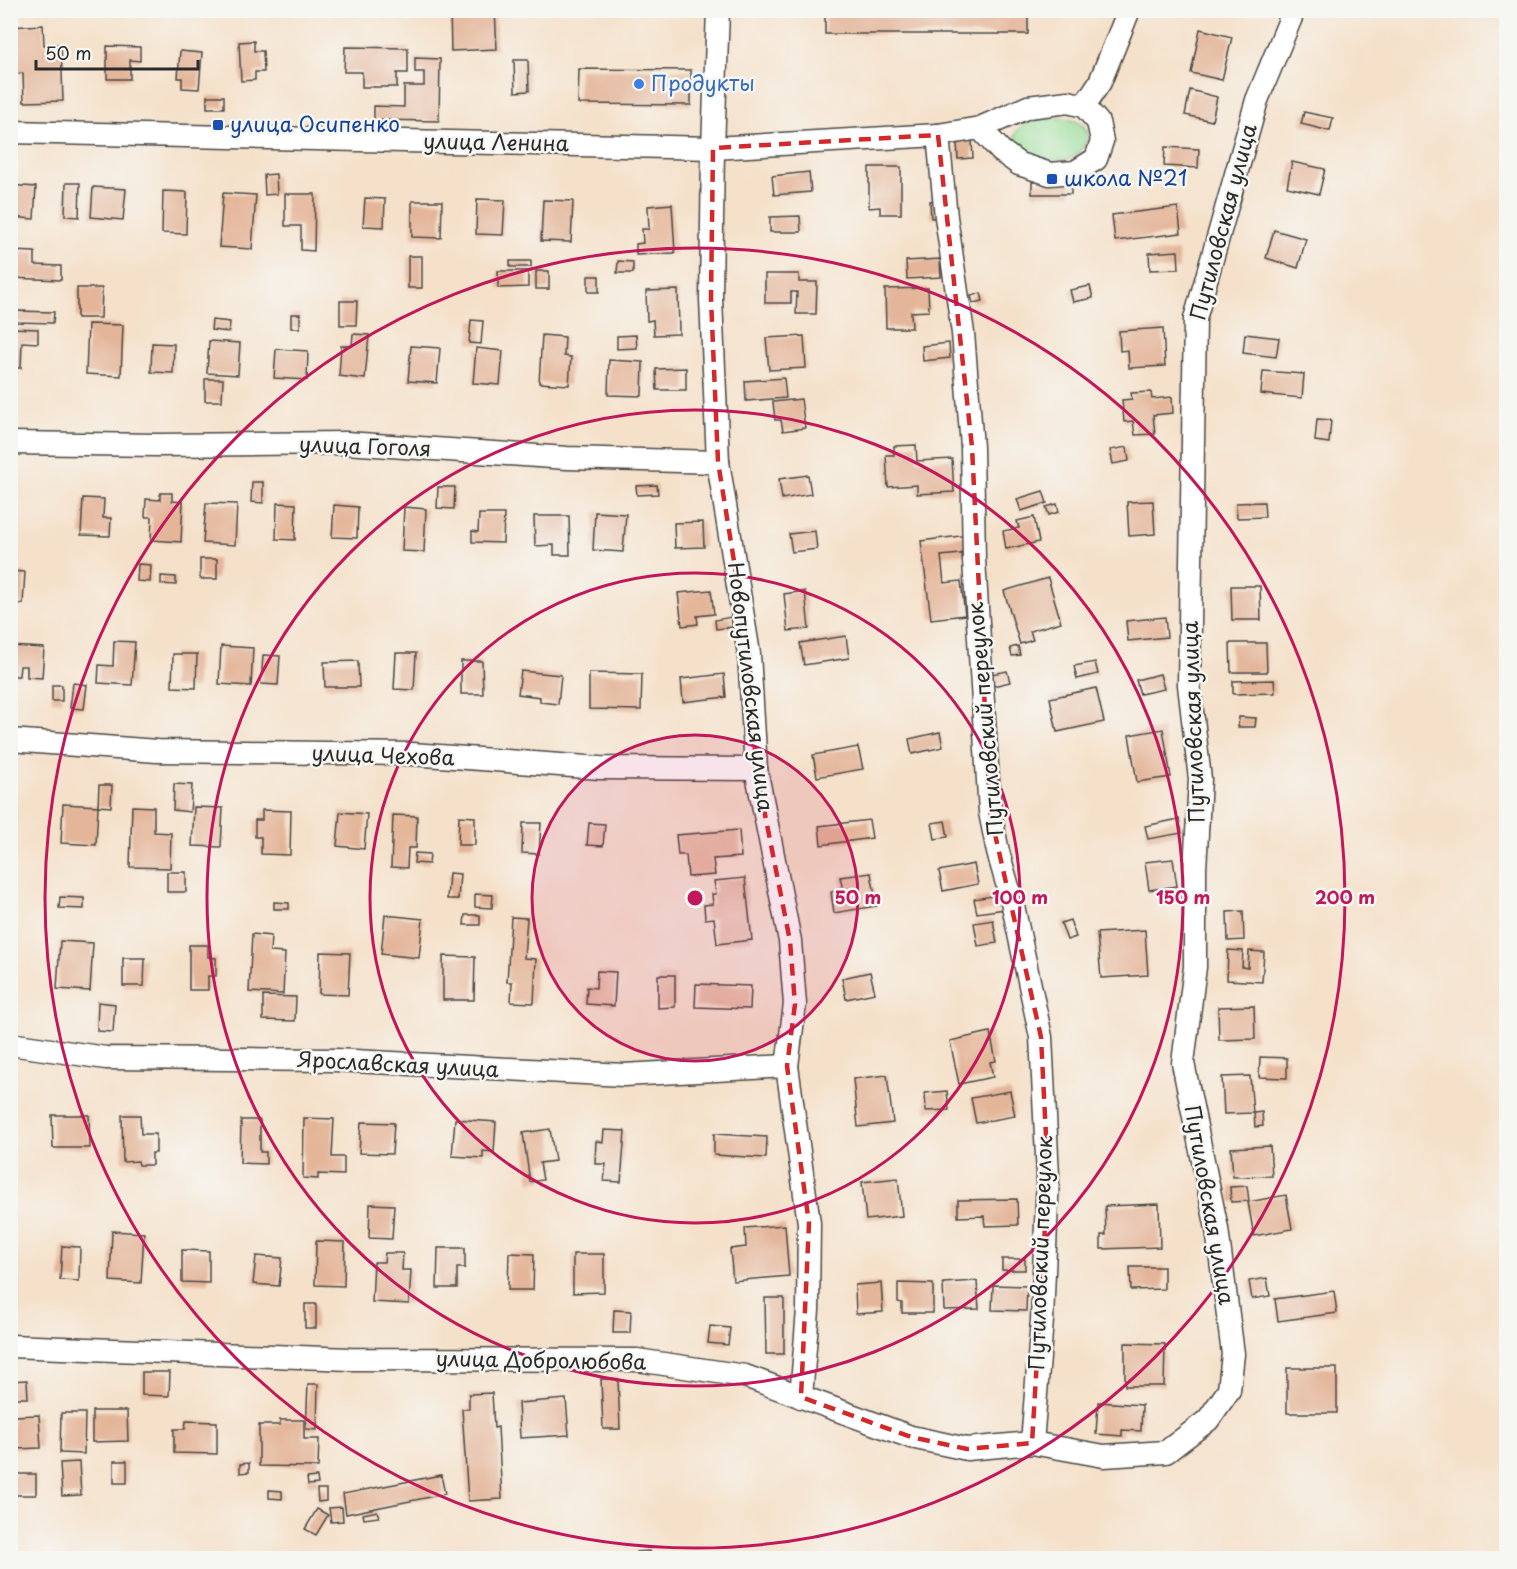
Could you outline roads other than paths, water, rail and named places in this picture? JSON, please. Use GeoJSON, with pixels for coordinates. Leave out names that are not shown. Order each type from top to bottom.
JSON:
{"type":"FeatureCollection","features":[{"type":"Feature","properties":{"kind":"street","name":"Новопутиловская улица"},"geometry":{"type":"LineString","coordinates":[[718,10],[711,299],[718,462],[749,654],[756,769],[790,941],[795,1004],[786,1066],[809,1223],[808,1310],[801,1397]]}},
{"type":"Feature","properties":{"kind":"street"},"geometry":{"type":"LineString","coordinates":[[980,128],[1001,151],[1019,164],[1050,174],[1075,172],[1096,159],[1102,141],[1098,122],[1084,106],[1100,82],[1129,10]]}},
{"type":"Feature","properties":{"kind":"street","name":"Путиловская улица"},"geometry":{"type":"LineString","coordinates":[[1166,1452],[1208,1420],[1229,1390],[1233,1354],[1216,1229],[1183,1063],[1195,967],[1195,869],[1200,779],[1190,685],[1195,319],[1257,100],[1292,15],[1291,10]]}},
{"type":"Feature","properties":{"kind":"street","name":"улица Ленина"},"geometry":{"type":"LineString","coordinates":[[10,132],[713,148],[938,135],[980,128],[1028,107],[1068,102],[1084,106]]}},
{"type":"Feature","properties":{"kind":"street","name":"Путиловский переулок"},"geometry":{"type":"LineString","coordinates":[[938,135],[946,217],[963,333],[972,447],[974,560],[990,812],[1041,1037],[1048,1176],[1042,1320],[1032,1443]]}},
{"type":"Feature","properties":{"kind":"street","name":"улица Гоголя"},"geometry":{"type":"LineString","coordinates":[[10,443],[159,445],[346,443],[567,458],[718,462]]}},
{"type":"Feature","properties":{"kind":"street","name":"улица Чехова"},"geometry":{"type":"LineString","coordinates":[[10,740],[157,752],[412,754],[600,768],[756,769]]}},
{"type":"Feature","properties":{"kind":"street","name":"Ярославская улица"},"geometry":{"type":"LineString","coordinates":[[10,1044],[106,1058],[335,1059],[624,1075],[786,1066]]}},
{"type":"Feature","properties":{"kind":"street","name":"улица Добролюбова"},"geometry":{"type":"LineString","coordinates":[[10,1346],[350,1359],[637,1360],[745,1376],[910,1437],[967,1449],[1032,1443],[1104,1456],[1166,1452]]}},
{"type":"Feature","properties":{"kind":"place","name":"Продукты"},"geometry":{"type":"Point","coordinates":[639,84]}},
{"type":"Feature","properties":{"kind":"place","name":"улица Осипенко"},"geometry":{"type":"Point","coordinates":[218,125]}},
{"type":"Feature","properties":{"kind":"place","name":"школа №21"},"geometry":{"type":"Point","coordinates":[1052,179]}}]}
